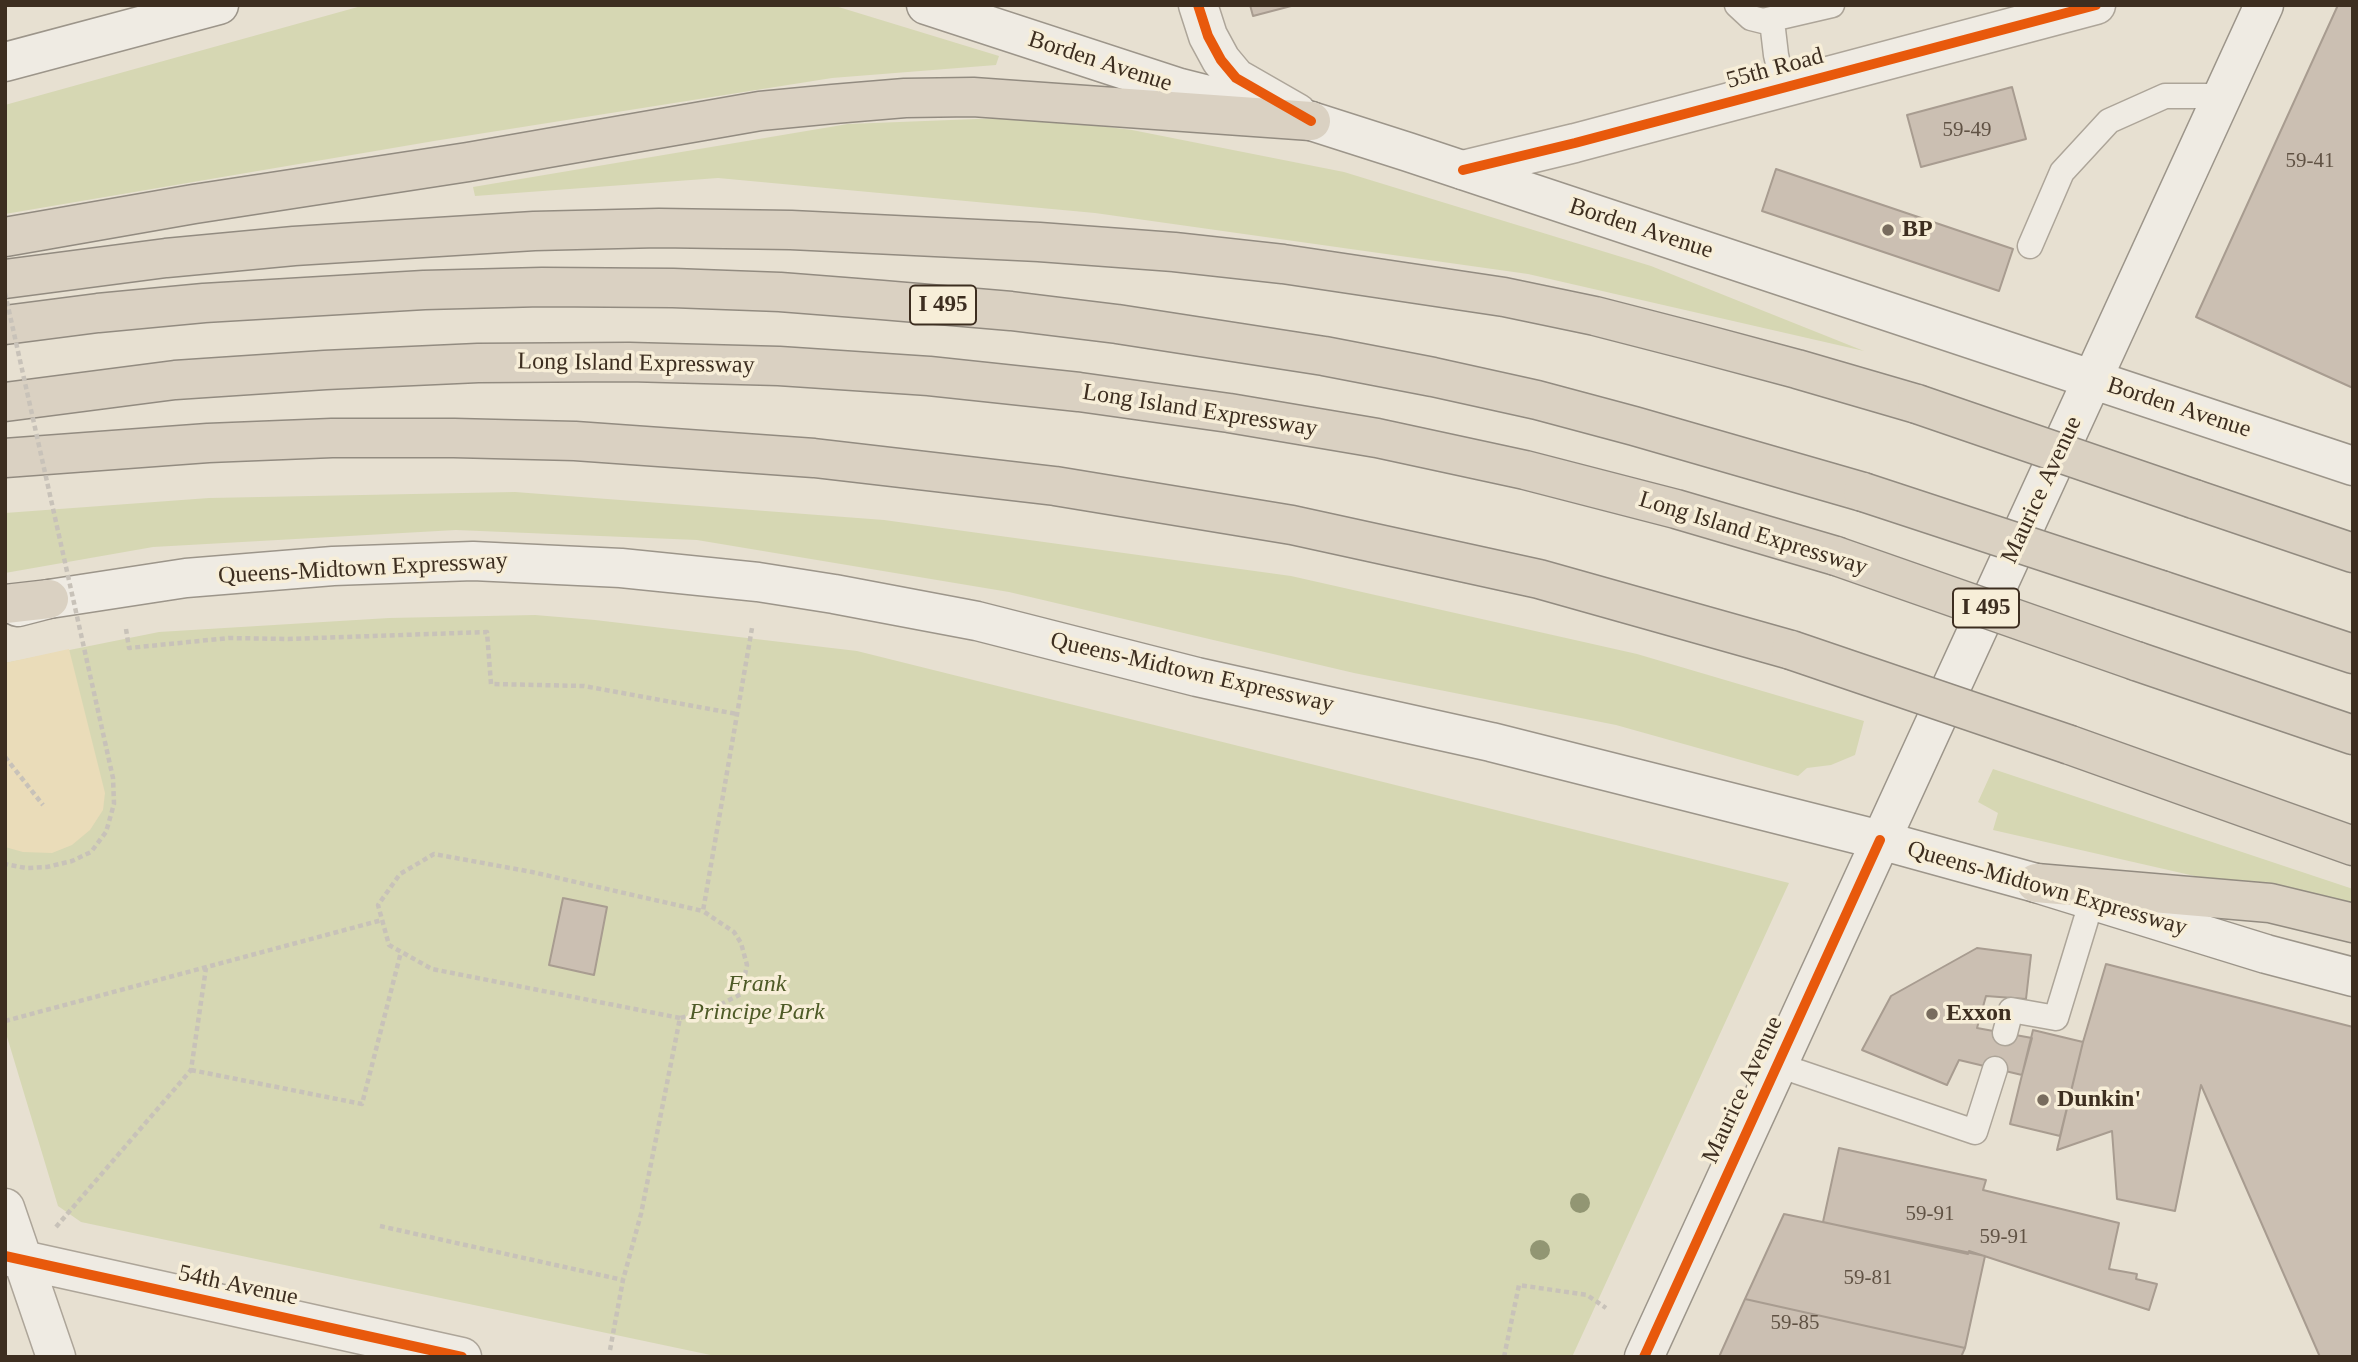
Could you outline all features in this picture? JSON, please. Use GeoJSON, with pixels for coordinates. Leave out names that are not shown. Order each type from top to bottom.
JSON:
{"type":"FeatureCollection","features":[{"type":"Feature","properties":{"kind":"highway"},"geometry":{"type":"LineString","coordinates":[[5,237],[194,204],[468,162],[761,111],[833,104],[905,98],[974,97],[1311,121]]}},
{"type":"Feature","properties":{"kind":"highway"},"geometry":{"type":"LineString","coordinates":[[5,279],[268,248],[534,231],[659,228],[791,230],[1052,243],[1283,264],[1504,297],[1595,316],[1797,369],[1917,404],[2353,553]]}},
{"type":"Feature","properties":{"kind":"highway","name":"I 495"},"geometry":{"type":"LineString","coordinates":[[5,326],[98,313],[204,303],[424,290],[542,287],[780,292],[1011,311],[1130,326],[1324,356],[1433,377],[1537,400],[1634,426],[1863,492],[2353,654]]}},
{"type":"Feature","properties":{"kind":"highway","name":"Long Island Expressway"},"geometry":{"type":"LineString","coordinates":[[5,402],[175,380],[325,369],[478,363],[629,362],[779,366],[929,376],[1228,413],[1377,438],[1525,470],[1663,506],[1836,556],[2353,735]]}},
{"type":"Feature","properties":{"kind":"highway"},"geometry":{"type":"LineString","coordinates":[[5,458],[208,443],[332,438],[588,442],[814,458],[1055,486],[1292,525],[1539,579],[1791,650],[2070,745],[2353,846]]}},
{"type":"Feature","properties":{"kind":"highway"},"geometry":{"type":"LineString","coordinates":[[5,604],[49,599]]}},
{"type":"Feature","properties":{"kind":"highway"},"geometry":{"type":"LineString","coordinates":[[2036,883],[2270,903],[2353,923]]}},
{"type":"Feature","properties":{"kind":"main road"},"geometry":{"type":"LineString","coordinates":[[5,62],[170,12],[219,5]]}},
{"type":"Feature","properties":{"kind":"main road","name":"Borden Avenue"},"geometry":{"type":"LineString","coordinates":[[926,5],[1180,88],[1311,121],[1463,170],[2353,466]]}},
{"type":"Feature","properties":{"kind":"main road"},"geometry":{"type":"LineString","coordinates":[[1198,5],[1215,48],[1236,78],[1311,121]]}},
{"type":"Feature","properties":{"kind":"main road","name":"55th Road"},"geometry":{"type":"LineString","coordinates":[[1463,170],[1575,144],[2096,5]]}},
{"type":"Feature","properties":{"kind":"main road","name":"Maurice Avenue"},"geometry":{"type":"LineString","coordinates":[[1644,1357],[2264,5]]}},
{"type":"Feature","properties":{"kind":"main road","name":"Queens-Midtown Expressway"},"geometry":{"type":"LineString","coordinates":[[5,610],[49,599],[186,578],[404,562],[548,563],[758,582],[977,621],[1197,677],[1491,742],[1880,840],[2036,883],[2266,954],[2353,977]]}},
{"type":"Feature","properties":{"kind":"main road"},"geometry":{"type":"LineString","coordinates":[[5,1208],[15,1258],[56,1357]]}},
{"type":"Feature","properties":{"kind":"main road","name":"54th Avenue"},"geometry":{"type":"LineString","coordinates":[[15,1258],[463,1357]]}},
{"type":"Feature","properties":{"kind":"lane"},"geometry":{"type":"LineString","coordinates":[[1737,5],[1751,18],[1772,21],[1832,5]]}},
{"type":"Feature","properties":{"kind":"lane"},"geometry":{"type":"LineString","coordinates":[[1772,21],[1777,64],[1784,88]]}},
{"type":"Feature","properties":{"kind":"lane"},"geometry":{"type":"LineString","coordinates":[[2030,246],[2062,172],[2109,121],[2165,96],[2223,96]]}},
{"type":"Feature","properties":{"kind":"lane"},"geometry":{"type":"LineString","coordinates":[[2005,1033],[2011,1010],[2056,1018],[2092,900]]}},
{"type":"Feature","properties":{"kind":"lane"},"geometry":{"type":"LineString","coordinates":[[1778,1065],[1975,1132],[1995,1069]]}},
{"type":"Feature","properties":{"kind":"path"},"geometry":{"type":"LineString","coordinates":[[5,293],[113,778],[114,804],[106,832],[91,852],[72,861],[47,867],[26,868],[5,864]]}},
{"type":"Feature","properties":{"kind":"path"},"geometry":{"type":"LineString","coordinates":[[703,911],[752,628]]}},
{"type":"Feature","properties":{"kind":"path"},"geometry":{"type":"LineString","coordinates":[[126,629],[129,648],[229,638],[288,639],[487,632],[491,684],[583,686],[737,713]]}},
{"type":"Feature","properties":{"kind":"path"},"geometry":{"type":"LineString","coordinates":[[5,757],[43,805]]}},
{"type":"Feature","properties":{"kind":"path"},"geometry":{"type":"LineString","coordinates":[[434,855],[532,872],[703,911],[734,933],[741,943],[747,965],[741,994],[708,1011],[680,1018],[432,969],[389,945],[378,905],[400,874],[434,855]]}},
{"type":"Feature","properties":{"kind":"path"},"geometry":{"type":"LineString","coordinates":[[5,1021],[382,920]]}},
{"type":"Feature","properties":{"kind":"path"},"geometry":{"type":"LineString","coordinates":[[191,1070],[362,1104],[401,952]]}},
{"type":"Feature","properties":{"kind":"path"},"geometry":{"type":"LineString","coordinates":[[56,1227],[191,1070],[206,968]]}},
{"type":"Feature","properties":{"kind":"path"},"geometry":{"type":"LineString","coordinates":[[610,1350],[623,1280],[641,1214],[680,1018]]}},
{"type":"Feature","properties":{"kind":"path"},"geometry":{"type":"LineString","coordinates":[[380,1226],[623,1280]]}},
{"type":"Feature","properties":{"kind":"path"},"geometry":{"type":"LineString","coordinates":[[1504,1357],[1519,1285],[1587,1296],[1606,1308]]}},
{"type":"Feature","properties":{"kind":"green space"},"geometry":{"type":"Polygon","coordinates":[[[365,5],[832,5],[999,56],[996,65],[832,78],[434,141],[5,214],[5,105],[365,5]]]}},
{"type":"Feature","properties":{"kind":"green space"},"geometry":{"type":"Polygon","coordinates":[[[1028,117],[1132,130],[1344,172],[1651,266],[1864,351],[1528,274],[1095,213],[718,178],[475,196],[473,187],[848,124],[1028,117]]]}},
{"type":"Feature","properties":{"kind":"green space"},"geometry":{"type":"Polygon","coordinates":[[[515,492],[884,520],[1291,576],[1637,654],[1864,721],[1855,755],[1831,765],[1807,768],[1798,776],[1616,725],[1354,673],[1009,592],[697,540],[456,530],[153,547],[5,573],[5,513],[209,498],[515,492]]]}},
{"type":"Feature","properties":{"kind":"green space","name":"Frank Principe Park"},"geometry":{"type":"Polygon","coordinates":[[[535,615],[857,651],[1789,883],[1572,1357],[720,1357],[81,1222],[58,1206],[5,1030],[5,663],[159,632],[389,618],[535,615]]]}},
{"type":"Feature","properties":{"kind":"green space"},"geometry":{"type":"Polygon","coordinates":[[[1993,769],[2353,889],[2353,907],[2256,890],[1993,830],[1998,813],[1978,802],[1993,769]]]}},
{"type":"Feature","properties":{"kind":"sand"},"geometry":{"type":"Polygon","coordinates":[[[69,649],[105,793],[103,810],[90,830],[72,845],[52,853],[23,852],[5,847],[5,663],[69,649]]]}},
{"type":"Feature","properties":{"kind":"building"},"geometry":{"type":"Polygon","coordinates":[[[1250,5],[1295,5],[1253,16],[1250,5]]]}},
{"type":"Feature","properties":{"kind":"building"},"geometry":{"type":"Polygon","coordinates":[[[2338,5],[2353,5],[2353,388],[2196,317],[2338,5]]]}},
{"type":"Feature","properties":{"kind":"building"},"geometry":{"type":"Polygon","coordinates":[[[2012,87],[2026,139],[1921,167],[1907,115],[2012,87]]]}},
{"type":"Feature","properties":{"kind":"building","name":"BP"},"geometry":{"type":"Polygon","coordinates":[[[1776,169],[2013,249],[1999,291],[1762,211],[1776,169]]]}},
{"type":"Feature","properties":{"kind":"building"},"geometry":{"type":"Polygon","coordinates":[[[563,898],[607,907],[594,975],[549,965],[563,898]]]}},
{"type":"Feature","properties":{"kind":"building","name":"Exxon"},"geometry":{"type":"Polygon","coordinates":[[[1977,948],[2031,955],[2026,999],[1986,996],[1977,1028],[2032,1038],[2022,1075],[1959,1060],[1947,1085],[1862,1050],[1891,996],[1977,948]]]}},
{"type":"Feature","properties":{"kind":"building"},"geometry":{"type":"Polygon","coordinates":[[[2106,964],[2353,1027],[2353,1357],[2320,1357],[2201,1085],[2175,1211],[2117,1199],[2112,1131],[2057,1150],[2083,1042],[2106,964]]]}},
{"type":"Feature","properties":{"kind":"building","name":"Dunkin'"},"geometry":{"type":"Polygon","coordinates":[[[2033,1030],[2083,1042],[2060,1136],[2010,1124],[2033,1030]]]}},
{"type":"Feature","properties":{"kind":"building"},"geometry":{"type":"Polygon","coordinates":[[[1839,1148],[1986,1180],[1983,1190],[2119,1223],[2109,1269],[2137,1274],[2136,1279],[2157,1284],[2149,1310],[1969,1251],[1968,1254],[1823,1222],[1839,1148]]]}},
{"type":"Feature","properties":{"kind":"building"},"geometry":{"type":"Polygon","coordinates":[[[1784,1214],[1985,1256],[1965,1348],[1745,1299],[1784,1214]]]}},
{"type":"Feature","properties":{"kind":"building"},"geometry":{"type":"Polygon","coordinates":[[[1745,1299],[1965,1348],[1961,1357],[1719,1357],[1745,1299]]]}},
{"type":"Feature","properties":{"kind":"cycle path"},"geometry":{"type":"LineString","coordinates":[[1198,5],[1208,36],[1221,60],[1236,78],[1311,121]]}},
{"type":"Feature","properties":{"kind":"cycle path"},"geometry":{"type":"LineString","coordinates":[[1463,170],[1575,143],[2096,5]]}},
{"type":"Feature","properties":{"kind":"cycle path"},"geometry":{"type":"LineString","coordinates":[[1644,1357],[1880,840]]}},
{"type":"Feature","properties":{"kind":"cycle path"},"geometry":{"type":"LineString","coordinates":[[5,1256],[462,1357]]}},
{"type":"Feature","properties":{"kind":"place","name":"BP"},"geometry":{"type":"Point","coordinates":[1888,230]}},
{"type":"Feature","properties":{"kind":"place","name":"Exxon"},"geometry":{"type":"Point","coordinates":[1932,1014]}},
{"type":"Feature","properties":{"kind":"place","name":"Dunkin'"},"geometry":{"type":"Point","coordinates":[2043,1100]}}]}
